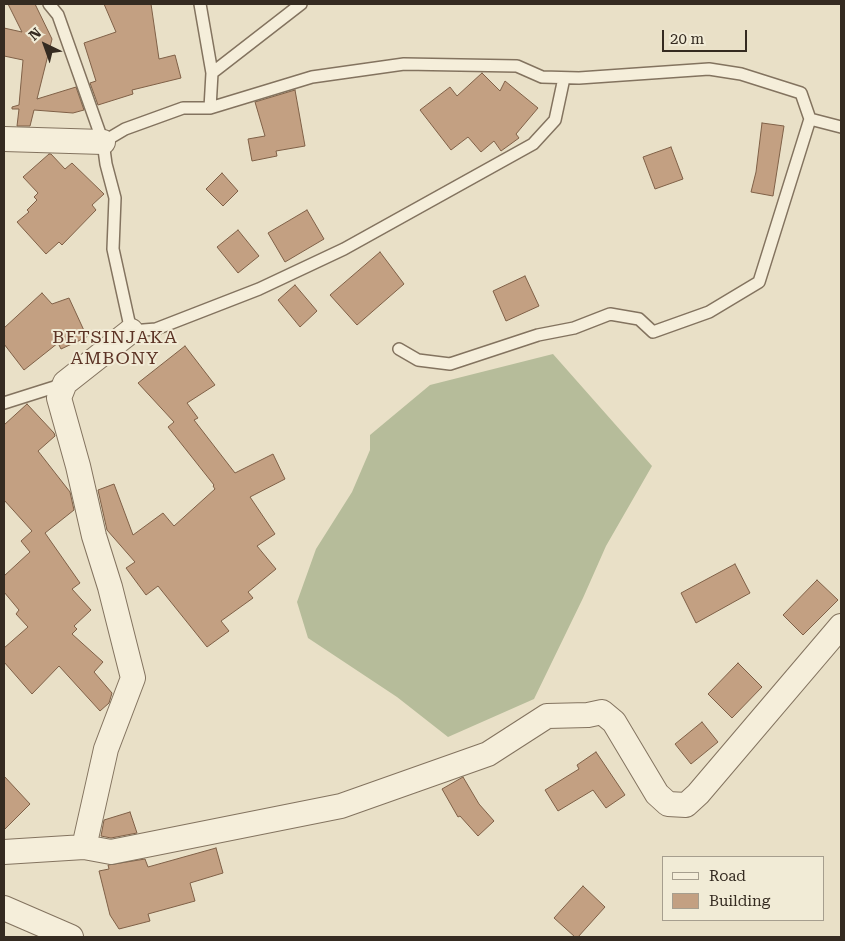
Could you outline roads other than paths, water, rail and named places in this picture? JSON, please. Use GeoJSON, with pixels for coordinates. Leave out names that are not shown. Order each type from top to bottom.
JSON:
{"type":"FeatureCollection","features":[{"type":"Feature","properties":{"kind":"street"},"geometry":{"type":"LineString","coordinates":[[4,139],[103,142]]}},
{"type":"Feature","properties":{"kind":"street"},"geometry":{"type":"LineString","coordinates":[[84,847],[106,749],[133,678],[59,398],[65,383],[131,332]]}},
{"type":"Feature","properties":{"kind":"street"},"geometry":{"type":"LineString","coordinates":[[4,852],[84,847],[111,852],[352,803],[488,754],[547,716],[588,715],[602,712],[614,722],[657,794],[668,804],[686,805],[698,794],[841,626]]}},
{"type":"Feature","properties":{"kind":"street"},"geometry":{"type":"LineString","coordinates":[[4,908],[71,937]]}},
{"type":"Feature","properties":{"kind":"lane"},"geometry":{"type":"LineString","coordinates":[[49,4],[58,15],[103,142],[106,164],[115,198],[113,249],[131,332],[156,329],[259,289],[327,257],[532,144],[554,120],[564,78]]}},
{"type":"Feature","properties":{"kind":"lane"},"geometry":{"type":"LineString","coordinates":[[200,4],[212,73],[210,108]]}},
{"type":"Feature","properties":{"kind":"lane"},"geometry":{"type":"LineString","coordinates":[[212,73],[301,4]]}},
{"type":"Feature","properties":{"kind":"lane"},"geometry":{"type":"LineString","coordinates":[[103,142],[126,130],[183,108],[210,108],[312,77],[404,64],[517,66],[542,77],[564,78],[710,69],[741,74],[801,93],[810,119],[758,282],[709,312],[653,332],[639,319],[610,314],[574,328],[530,337],[450,364],[418,360],[399,349]]}},
{"type":"Feature","properties":{"kind":"lane"},"geometry":{"type":"LineString","coordinates":[[810,119],[841,127]]}},
{"type":"Feature","properties":{"kind":"lane"},"geometry":{"type":"LineString","coordinates":[[4,402],[65,383]]}},
{"type":"Feature","properties":{"kind":"district","name":"BETSINJAKA AMBONY"},"geometry":{"type":"Point","coordinates":[115,348]}}]}
